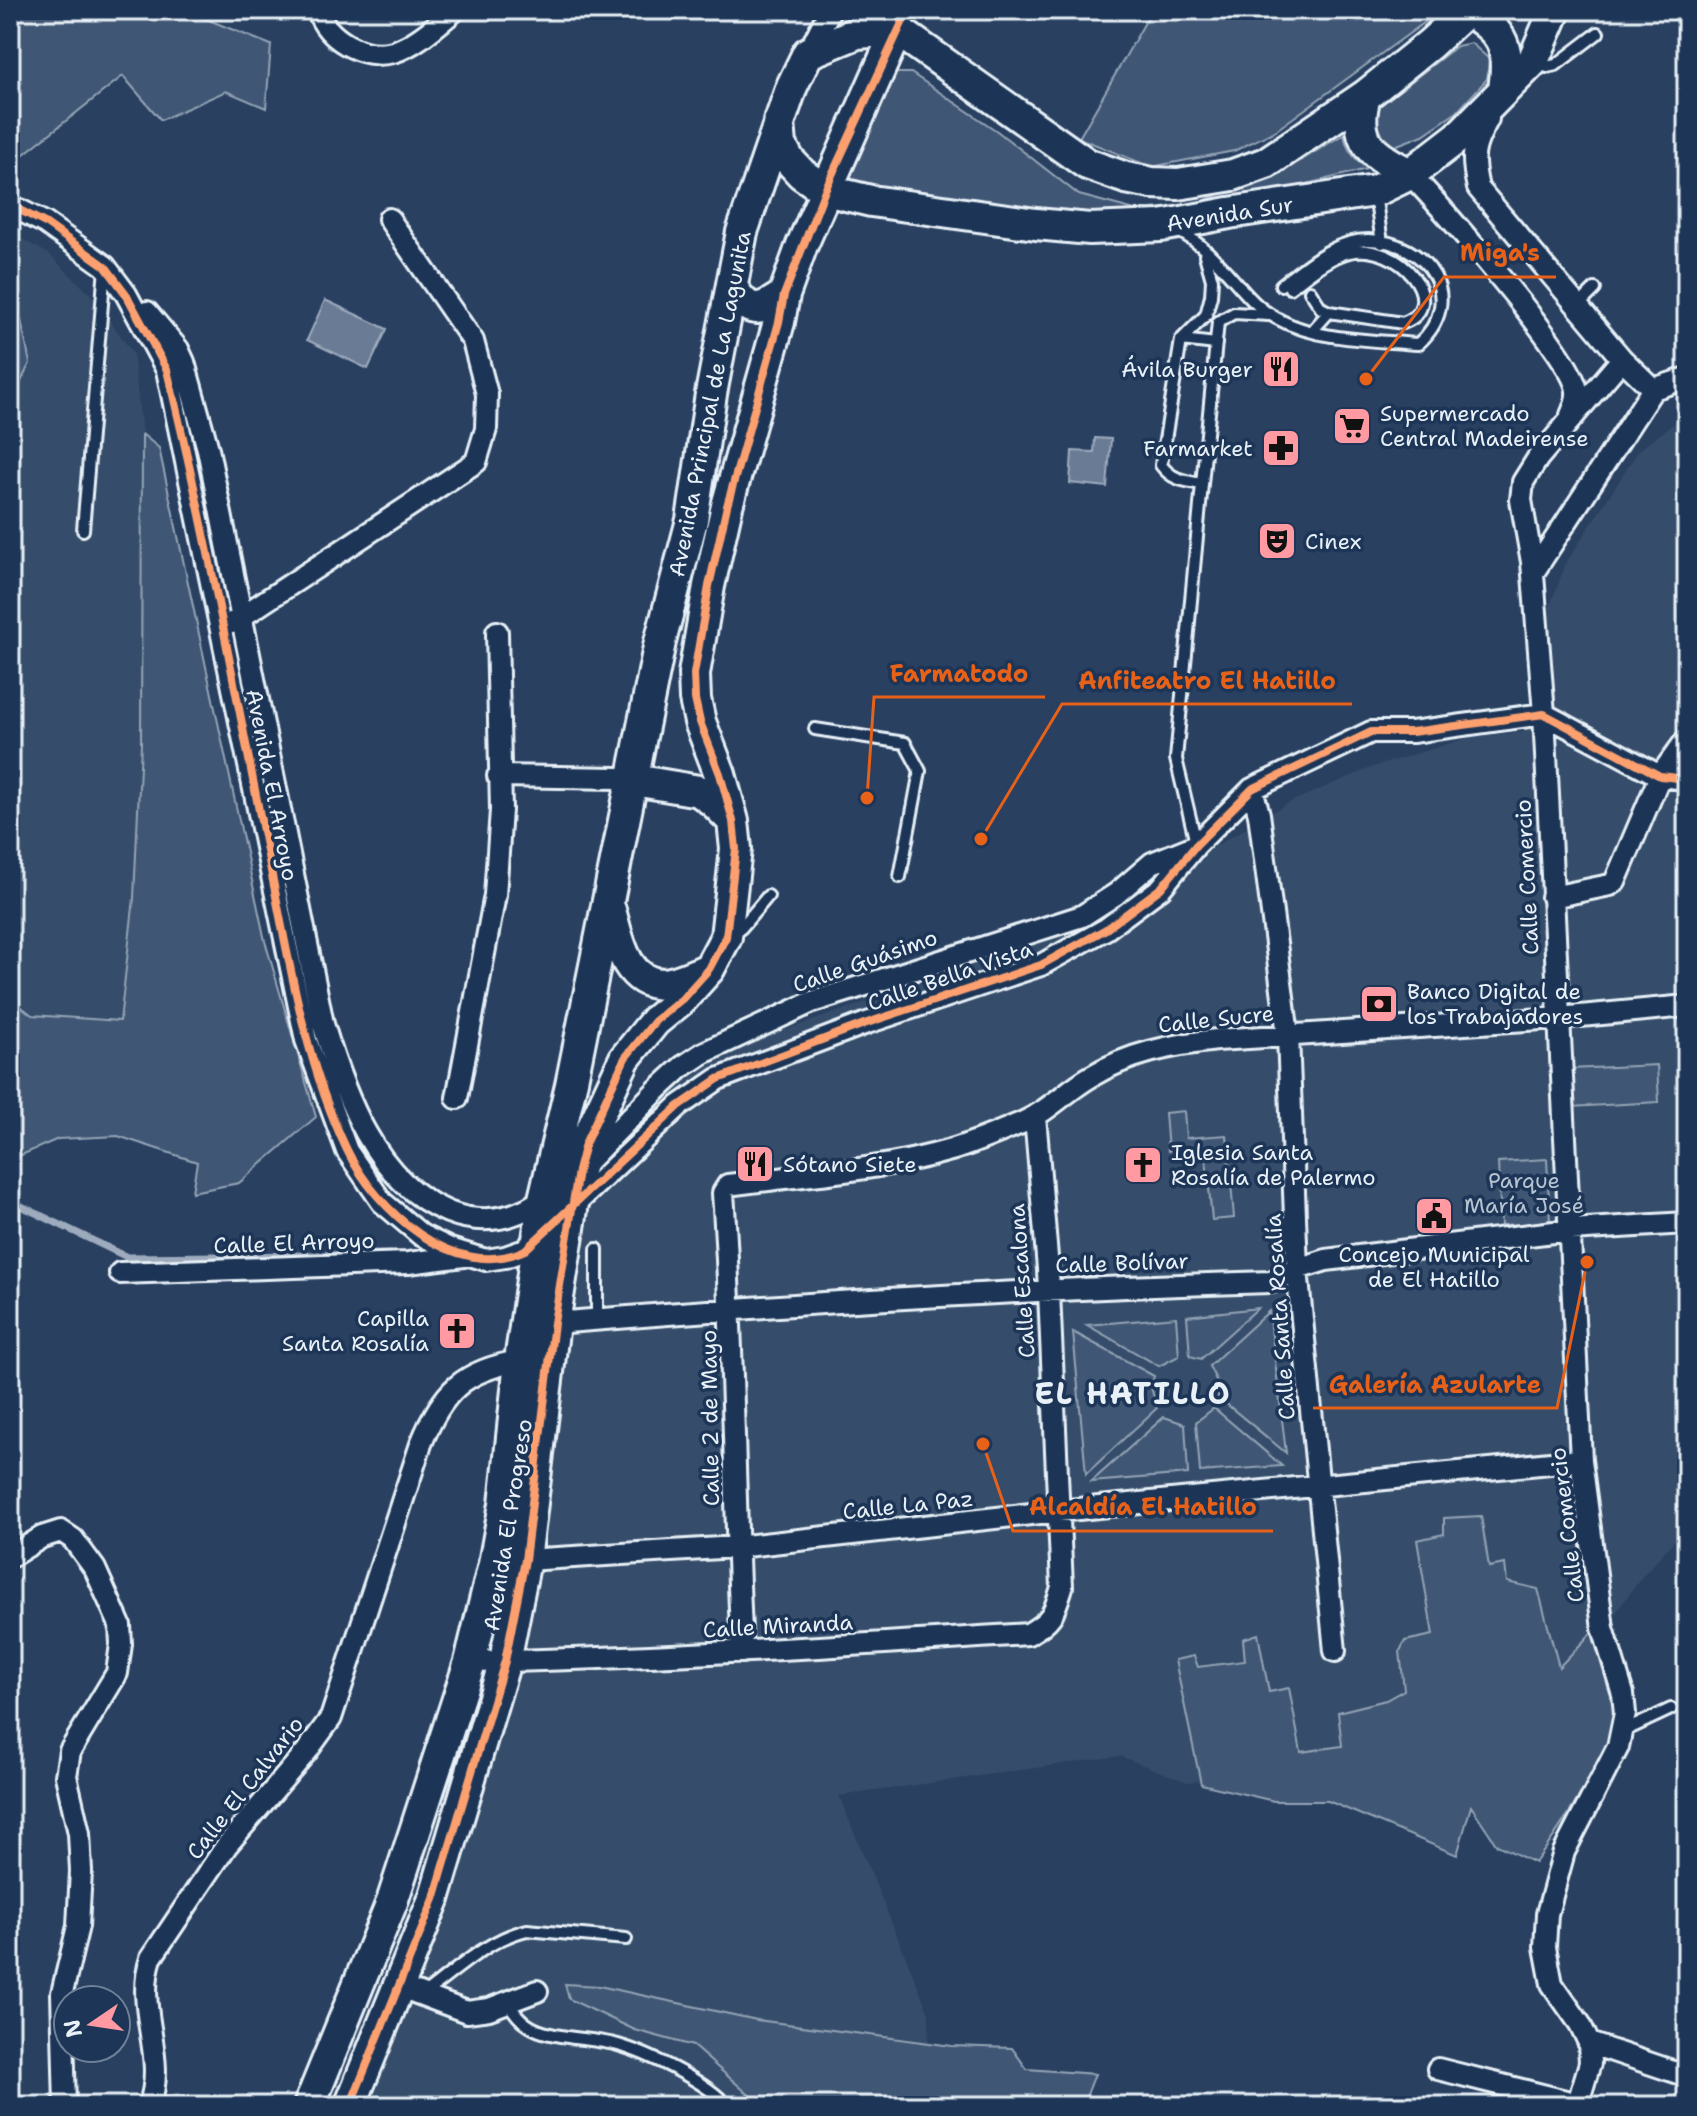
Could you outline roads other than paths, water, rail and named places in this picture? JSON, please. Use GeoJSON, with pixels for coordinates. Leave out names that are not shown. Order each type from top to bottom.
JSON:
{"type":"FeatureCollection","features":[{"type":"Feature","properties":{"kind":"street"},"geometry":{"type":"LineString","coordinates":[[318,10],[321,23],[343,44],[390,53],[415,41],[455,10]]}},
{"type":"Feature","properties":{"kind":"street","name":"Avenida Principal de La Lagunita"},"geometry":{"type":"LineString","coordinates":[[608,904],[660,642],[692,520],[711,394],[742,232],[792,86],[830,10]]}},
{"type":"Feature","properties":{"kind":"street"},"geometry":{"type":"LineString","coordinates":[[1467,10],[1492,26],[1507,51],[1504,90],[1473,145],[1473,167],[1478,188],[1622,359],[1653,389]]}},
{"type":"Feature","properties":{"kind":"street","name":"Avenida Sur"},"geometry":{"type":"LineString","coordinates":[[903,20],[1087,164],[1126,178],[1152,183],[1203,182],[1266,163],[1365,96],[1467,10]]}},
{"type":"Feature","properties":{"kind":"street","name":"Avenida Sur"},"geometry":{"type":"LineString","coordinates":[[825,190],[871,201],[1090,229],[1161,226],[1375,191],[1410,174],[1458,137],[1533,61],[1555,10]]}},
{"type":"Feature","properties":{"kind":"street"},"geometry":{"type":"LineString","coordinates":[[808,53],[857,33],[903,20]]}},
{"type":"Feature","properties":{"kind":"street","name":"Avenida Principal de La Lagunita"},"geometry":{"type":"LineString","coordinates":[[709,969],[726,937],[736,849],[733,821],[695,699],[694,674],[709,586],[727,506],[784,295],[825,190],[903,20]]}},
{"type":"Feature","properties":{"kind":"street"},"geometry":{"type":"LineString","coordinates":[[1365,96],[1362,119],[1367,143],[1380,159],[1410,174],[1482,257],[1568,365],[1577,391],[1569,419]]}},
{"type":"Feature","properties":{"kind":"street"},"geometry":{"type":"LineString","coordinates":[[779,122],[781,145],[789,160],[802,174],[825,190]]}},
{"type":"Feature","properties":{"kind":"street"},"geometry":{"type":"LineString","coordinates":[[802,245],[814,231],[831,219],[871,201]]}},
{"type":"Feature","properties":{"kind":"street","name":"Avenida El Arroyo"},"geometry":{"type":"LineString","coordinates":[[10,205],[45,223],[105,266],[126,294],[167,370],[306,1040],[347,1151],[382,1202],[421,1235],[486,1260],[525,1250],[573,1206]]}},
{"type":"Feature","properties":{"kind":"street"},"geometry":{"type":"LineString","coordinates":[[222,629],[476,462],[486,429],[487,394],[473,341],[389,219]]}},
{"type":"Feature","properties":{"kind":"street"},"geometry":{"type":"LineString","coordinates":[[732,287],[740,300],[752,309],[766,308],[784,295]]}},
{"type":"Feature","properties":{"kind":"street","name":"Avenida El Arroyo"},"geometry":{"type":"LineString","coordinates":[[126,294],[149,314],[178,349],[184,362],[208,449],[323,1024],[336,1066],[357,1115],[396,1176],[424,1201],[473,1219],[505,1219],[544,1199],[578,1171]]}},
{"type":"Feature","properties":{"kind":"street","name":"Calle Comercio"},"geometry":{"type":"LineString","coordinates":[[1589,2043],[1580,2024],[1552,1984],[1545,1947],[1547,1914],[1564,1852],[1618,1747],[1625,1713],[1623,1694],[1603,1628],[1581,1460],[1544,714],[1533,573],[1521,500],[1523,482],[1546,448],[1622,359]]}},
{"type":"Feature","properties":{"kind":"street"},"geometry":{"type":"LineString","coordinates":[[1533,573],[1653,389],[1687,378]]}},
{"type":"Feature","properties":{"kind":"street"},"geometry":{"type":"LineString","coordinates":[[457,1098],[495,895],[501,810],[497,632]]}},
{"type":"Feature","properties":{"kind":"street"},"geometry":{"type":"LineString","coordinates":[[1544,714],[1660,776],[1687,779]]}},
{"type":"Feature","properties":{"kind":"street","name":"Calle Bella Vista"},"geometry":{"type":"LineString","coordinates":[[573,1206],[679,1106],[718,1079],[864,1024],[1041,965],[1106,929],[1161,888],[1196,845],[1252,789],[1371,732],[1412,732],[1544,714]]}},
{"type":"Feature","properties":{"kind":"street"},"geometry":{"type":"LineString","coordinates":[[1552,897],[1615,882],[1660,776],[1687,739]]}},
{"type":"Feature","properties":{"kind":"street"},"geometry":{"type":"LineString","coordinates":[[498,776],[618,778],[699,791],[733,821]]}},
{"type":"Feature","properties":{"kind":"street","name":"Calle Santa Rosalía"},"geometry":{"type":"LineString","coordinates":[[1252,789],[1259,814],[1288,1035],[1297,1269],[1335,1651]]}},
{"type":"Feature","properties":{"kind":"street","name":"Calle Guásimo"},"geometry":{"type":"LineString","coordinates":[[578,1171],[649,1097],[682,1067],[703,1053],[812,1002],[1082,916],[1116,894],[1152,863],[1196,845]]}},
{"type":"Feature","properties":{"kind":"street"},"geometry":{"type":"LineString","coordinates":[[608,904],[621,950],[637,974],[664,984],[709,969]]}},
{"type":"Feature","properties":{"kind":"street","name":"Avenida El Progreso"},"geometry":{"type":"LineString","coordinates":[[309,2106],[392,1902],[470,1662],[505,1504],[537,1237],[608,904]]}},
{"type":"Feature","properties":{"kind":"street","name":"Avenida El Progreso"},"geometry":{"type":"LineString","coordinates":[[350,2106],[410,1991],[505,1661],[525,1560],[554,1323],[578,1171],[592,1125],[625,1058],[655,1021],[682,999],[709,969]]}},
{"type":"Feature","properties":{"kind":"street","name":"Calle Sucre"},"geometry":{"type":"LineString","coordinates":[[728,1185],[901,1161],[951,1150],[1024,1123],[1090,1077],[1153,1050],[1217,1040],[1559,1018],[1687,1006]]}},
{"type":"Feature","properties":{"kind":"street","name":"Calle Escalona"},"geometry":{"type":"LineString","coordinates":[[1035,1116],[1048,1290],[1062,1587]]}},
{"type":"Feature","properties":{"kind":"street","name":"Calle 2 de Mayo"},"geometry":{"type":"LineString","coordinates":[[728,1185],[723,1193],[732,1308],[736,1547],[742,1652]]}},
{"type":"Feature","properties":{"kind":"street","name":"Calle Bolívar"},"geometry":{"type":"LineString","coordinates":[[554,1323],[732,1308],[1048,1290],[1271,1282],[1297,1269],[1326,1260],[1570,1230],[1687,1223]]}},
{"type":"Feature","properties":{"kind":"street","name":"Calle El Arroyo"},"geometry":{"type":"LineString","coordinates":[[120,1273],[408,1263],[468,1255]]}},
{"type":"Feature","properties":{"kind":"street","name":"Calle El Calvario"},"geometry":{"type":"LineString","coordinates":[[149,2106],[155,2089],[154,2056],[145,1997],[145,1978],[151,1958],[227,1845],[331,1718],[433,1414],[451,1390],[466,1379],[505,1363],[520,1361]]}},
{"type":"Feature","properties":{"kind":"street","name":"Calle La Paz"},"geometry":{"type":"LineString","coordinates":[[525,1560],[736,1547],[1058,1511],[1581,1460]]}},
{"type":"Feature","properties":{"kind":"street"},"geometry":{"type":"LineString","coordinates":[[10,1557],[42,1537],[61,1531],[73,1539],[95,1569],[120,1625],[117,1673],[70,1751],[66,1776],[79,1833],[81,1871],[78,1926],[62,1993],[65,2106]]}},
{"type":"Feature","properties":{"kind":"street","name":"Calle Miranda"},"geometry":{"type":"LineString","coordinates":[[470,1662],[742,1652],[1028,1634],[1053,1616],[1062,1587]]}},
{"type":"Feature","properties":{"kind":"street"},"geometry":{"type":"LineString","coordinates":[[410,1991],[467,2012],[489,2009],[537,1991]]}},
{"type":"Feature","properties":{"kind":"street"},"geometry":{"type":"LineString","coordinates":[[1438,2069],[1577,2105],[1590,2063],[1589,2043],[1687,2076]]}},
{"type":"Feature","properties":{"kind":"lane"},"geometry":{"type":"LineString","coordinates":[[1533,61],[1547,67],[1556,65],[1598,33]]}},
{"type":"Feature","properties":{"kind":"lane"},"geometry":{"type":"LineString","coordinates":[[1375,191],[1382,243]]}},
{"type":"Feature","properties":{"kind":"lane"},"geometry":{"type":"LineString","coordinates":[[1161,226],[1180,231],[1201,246],[1271,316]]}},
{"type":"Feature","properties":{"kind":"lane"},"geometry":{"type":"LineString","coordinates":[[1196,845],[1176,759],[1218,322],[1225,316],[1244,312],[1271,316],[1289,325],[1338,336],[1418,344],[1432,331],[1438,320],[1440,298],[1437,281],[1430,266],[1406,248],[1369,240],[1344,244],[1321,254],[1285,286],[1335,257],[1368,251],[1382,253],[1403,265],[1417,284],[1422,303],[1414,319],[1403,323],[1329,312],[1321,308],[1310,291]]}},
{"type":"Feature","properties":{"kind":"lane"},"geometry":{"type":"LineString","coordinates":[[1201,246],[1209,264],[1211,296],[1206,315],[1181,340],[1161,465],[1178,480],[1202,484]]}},
{"type":"Feature","properties":{"kind":"lane"},"geometry":{"type":"LineString","coordinates":[[83,530],[105,266]]}},
{"type":"Feature","properties":{"kind":"lane"},"geometry":{"type":"LineString","coordinates":[[1578,306],[1595,289]]}},
{"type":"Feature","properties":{"kind":"lane"},"geometry":{"type":"LineString","coordinates":[[1313,330],[1329,312]]}},
{"type":"Feature","properties":{"kind":"lane"},"geometry":{"type":"LineString","coordinates":[[1181,340],[1216,344]]}},
{"type":"Feature","properties":{"kind":"lane"},"geometry":{"type":"LineString","coordinates":[[815,729],[905,743],[920,771],[900,877]]}},
{"type":"Feature","properties":{"kind":"lane"},"geometry":{"type":"LineString","coordinates":[[726,937],[741,928],[768,896]]}},
{"type":"Feature","properties":{"kind":"lane"},"geometry":{"type":"LineString","coordinates":[[597,1249],[597,1319]]}},
{"type":"Feature","properties":{"kind":"lane"},"geometry":{"type":"LineString","coordinates":[[1620,1733],[1671,1709]]}},
{"type":"Feature","properties":{"kind":"lane"},"geometry":{"type":"LineString","coordinates":[[410,1991],[512,1934],[527,1930],[626,1939]]}},
{"type":"Feature","properties":{"kind":"lane"},"geometry":{"type":"LineString","coordinates":[[507,2001],[520,2020],[535,2029],[620,2046],[682,2073],[727,2106]]}},
{"type":"Feature","properties":{"kind":"waterway"},"geometry":{"type":"LineString","coordinates":[[10,1203],[127,1257],[389,1254]]}},
{"type":"Feature","properties":{"kind":"place","name":"Ávila Burger"},"geometry":{"type":"Point","coordinates":[1281,369]}},
{"type":"Feature","properties":{"kind":"place","name":"Miga's"},"geometry":{"type":"Point","coordinates":[1366,379]}},
{"type":"Feature","properties":{"kind":"place","name":"Supermercado Central Madeirense"},"geometry":{"type":"Point","coordinates":[1352,426]}},
{"type":"Feature","properties":{"kind":"place","name":"Farmarket"},"geometry":{"type":"Point","coordinates":[1281,448]}},
{"type":"Feature","properties":{"kind":"place","name":"Cinex"},"geometry":{"type":"Point","coordinates":[1277,541]}},
{"type":"Feature","properties":{"kind":"place","name":"Farmatodo"},"geometry":{"type":"Point","coordinates":[867,798]}},
{"type":"Feature","properties":{"kind":"place","name":"Anfiteatro El Hatillo"},"geometry":{"type":"Point","coordinates":[981,839]}},
{"type":"Feature","properties":{"kind":"place","name":"Banco Digital de los Trabajadores"},"geometry":{"type":"Point","coordinates":[1379,1004]}},
{"type":"Feature","properties":{"kind":"place","name":"Sótano Siete"},"geometry":{"type":"Point","coordinates":[755,1164]}},
{"type":"Feature","properties":{"kind":"place","name":"Iglesia Santa Rosalía de Palermo"},"geometry":{"type":"Point","coordinates":[1143,1165]}},
{"type":"Feature","properties":{"kind":"place","name":"Concejo Municipal de El Hatillo"},"geometry":{"type":"Point","coordinates":[1434,1216]}},
{"type":"Feature","properties":{"kind":"place","name":"Galería Azularte"},"geometry":{"type":"Point","coordinates":[1587,1262]}},
{"type":"Feature","properties":{"kind":"place","name":"Capilla Santa Rosalía"},"geometry":{"type":"Point","coordinates":[457,1331]}},
{"type":"Feature","properties":{"kind":"place","name":"Alcaldía El Hatillo"},"geometry":{"type":"Point","coordinates":[983,1444]}},
{"type":"Feature","properties":{"kind":"district","name":"EL HATILLO"},"geometry":{"type":"Point","coordinates":[1133,1393]}},
{"type":"Feature","properties":{"kind":"park label","name":"Parque María José"},"geometry":{"type":"Point","coordinates":[1524,1192]}}]}
